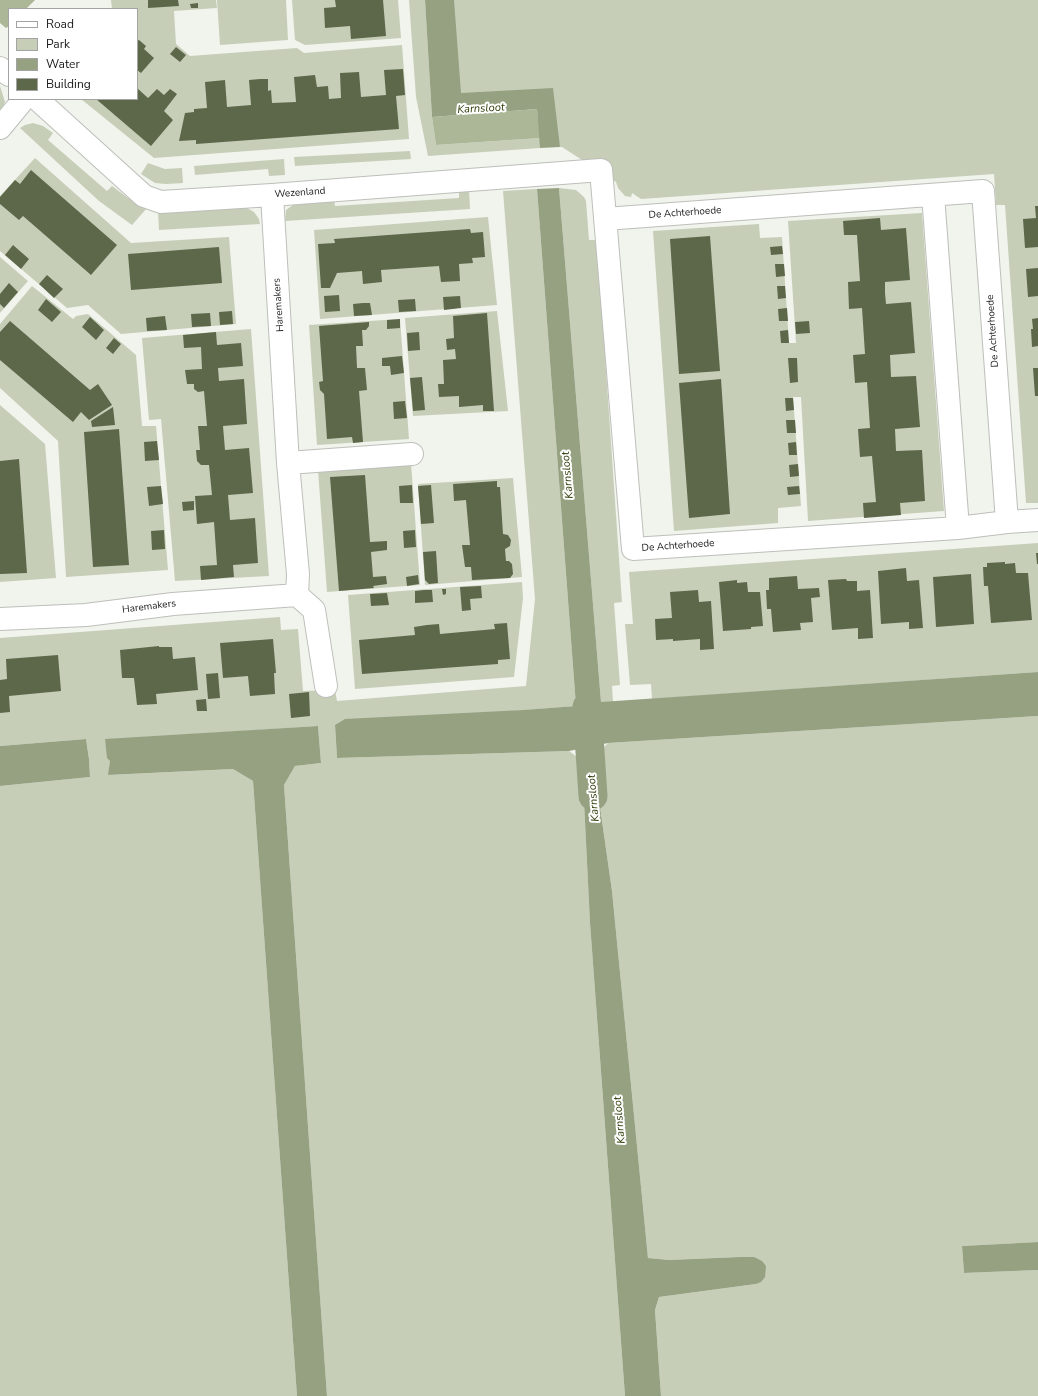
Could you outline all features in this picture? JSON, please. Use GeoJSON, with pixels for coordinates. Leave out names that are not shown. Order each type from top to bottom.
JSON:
{"type":"FeatureCollection","features":[{"type":"Feature","properties":{"kind":"street"},"geometry":{"type":"LineString","coordinates":[[0,68],[8,74]]}},
{"type":"Feature","properties":{"kind":"street"},"geometry":{"type":"LineString","coordinates":[[0,128],[23,100]]}},
{"type":"Feature","properties":{"kind":"street","name":"Wezenland"},"geometry":{"type":"LineString","coordinates":[[38,100],[144,196],[161,202],[601,170]]}},
{"type":"Feature","properties":{"kind":"street","name":"De Achterhoede"},"geometry":{"type":"LineString","coordinates":[[601,170],[633,549],[958,528],[1038,520]]}},
{"type":"Feature","properties":{"kind":"street","name":"De Achterhoede"},"geometry":{"type":"LineString","coordinates":[[605,219],[983,191],[1007,522]]}},
{"type":"Feature","properties":{"kind":"street","name":"Haremakers"},"geometry":{"type":"LineString","coordinates":[[0,619],[86,615],[173,604],[297,595],[298,574],[288,463],[272,195]]}},
{"type":"Feature","properties":{"kind":"street"},"geometry":{"type":"LineString","coordinates":[[933,195],[958,528]]}},
{"type":"Feature","properties":{"kind":"street"},"geometry":{"type":"LineString","coordinates":[[288,463],[412,454]]}},
{"type":"Feature","properties":{"kind":"street"},"geometry":{"type":"LineString","coordinates":[[297,595],[314,610],[326,686]]}},
{"type":"Feature","properties":{"kind":"green space"},"geometry":{"type":"Polygon","coordinates":[[[111,0],[216,0],[217,8],[174,11],[176,44],[190,56],[297,48],[304,53],[402,45],[409,139],[154,158],[82,100],[138,100],[138,8],[112,8],[111,0]]]}},
{"type":"Feature","properties":{"kind":"green space"},"geometry":{"type":"Polygon","coordinates":[[[217,0],[286,0],[288,40],[220,45],[217,0]]]}},
{"type":"Feature","properties":{"kind":"green space"},"geometry":{"type":"Polygon","coordinates":[[[292,0],[398,0],[401,38],[305,45],[295,40],[292,0]]]}},
{"type":"Feature","properties":{"kind":"green space"},"geometry":{"type":"Polygon","coordinates":[[[409,0],[425,0],[432,117],[436,145],[540,138],[540,148],[428,156],[416,97],[409,0]]]}},
{"type":"Feature","properties":{"kind":"green space"},"geometry":{"type":"Polygon","coordinates":[[[433,0],[1038,0],[1038,503],[1026,503],[1005,205],[996,205],[994,174],[641,199],[632,193],[631,197],[625,196],[618,188],[616,182],[560,147],[545,99],[439,108],[433,0]]]}},
{"type":"Feature","properties":{"kind":"green space"},"geometry":{"type":"Polygon","coordinates":[[[0,86],[5,102],[0,114],[0,86]]]}},
{"type":"Feature","properties":{"kind":"green space"},"geometry":{"type":"Polygon","coordinates":[[[33,123],[43,126],[53,133],[48,140],[107,191],[112,186],[128,198],[147,208],[132,225],[99,201],[20,128],[33,123]]]}},
{"type":"Feature","properties":{"kind":"green space"},"geometry":{"type":"Polygon","coordinates":[[[410,151],[411,159],[295,166],[294,157],[410,151]]]}},
{"type":"Feature","properties":{"kind":"green space"},"geometry":{"type":"Polygon","coordinates":[[[35,158],[131,243],[229,237],[236,324],[121,334],[88,305],[67,308],[0,251],[0,196],[35,158]]]}},
{"type":"Feature","properties":{"kind":"green space"},"geometry":{"type":"Polygon","coordinates":[[[284,159],[285,175],[269,176],[268,169],[195,175],[194,166],[284,159]]]}},
{"type":"Feature","properties":{"kind":"green space"},"geometry":{"type":"Polygon","coordinates":[[[148,163],[165,169],[182,168],[183,183],[155,183],[141,174],[148,163]]]}},
{"type":"Feature","properties":{"kind":"green space"},"geometry":{"type":"Polygon","coordinates":[[[559,188],[576,190],[584,197],[586,201],[589,240],[597,240],[622,602],[614,603],[620,685],[612,686],[613,702],[601,702],[559,188]]]}},
{"type":"Feature","properties":{"kind":"green space"},"geometry":{"type":"Polygon","coordinates":[[[469,189],[470,209],[285,221],[286,210],[296,203],[334,198],[335,206],[459,198],[459,190],[469,189]]]}},
{"type":"Feature","properties":{"kind":"green space"},"geometry":{"type":"Polygon","coordinates":[[[537,189],[576,706],[335,725],[337,758],[569,751],[577,757],[584,802],[590,923],[625,1396],[327,1396],[284,785],[295,766],[321,763],[318,726],[105,740],[110,761],[109,775],[233,769],[253,781],[297,1396],[0,1396],[0,786],[90,777],[86,739],[0,746],[0,638],[280,617],[281,630],[298,629],[303,691],[335,690],[337,701],[526,686],[535,599],[503,191],[537,189]]]}},
{"type":"Feature","properties":{"kind":"green space"},"geometry":{"type":"Polygon","coordinates":[[[240,206],[254,212],[259,219],[260,224],[159,230],[158,211],[240,206]]]}},
{"type":"Feature","properties":{"kind":"green space"},"geometry":{"type":"Polygon","coordinates":[[[922,213],[944,511],[808,521],[801,397],[793,397],[801,506],[778,508],[778,523],[674,531],[653,231],[759,224],[760,238],[782,237],[789,343],[796,343],[788,221],[922,213]]]}},
{"type":"Feature","properties":{"kind":"green space"},"geometry":{"type":"Polygon","coordinates":[[[488,217],[497,305],[320,319],[314,230],[488,217]]]}},
{"type":"Feature","properties":{"kind":"green space"},"geometry":{"type":"Polygon","coordinates":[[[0,257],[28,281],[0,313],[0,257]]]}},
{"type":"Feature","properties":{"kind":"green space"},"geometry":{"type":"Polygon","coordinates":[[[32,286],[73,319],[76,316],[88,314],[136,355],[142,426],[156,426],[168,570],[66,577],[58,441],[0,388],[0,324],[32,286]]]}},
{"type":"Feature","properties":{"kind":"green space"},"geometry":{"type":"Polygon","coordinates":[[[497,311],[508,411],[413,416],[405,318],[497,311]]]}},
{"type":"Feature","properties":{"kind":"green space"},"geometry":{"type":"Polygon","coordinates":[[[400,319],[409,439],[317,445],[309,325],[400,319]]]}},
{"type":"Feature","properties":{"kind":"green space"},"geometry":{"type":"Polygon","coordinates":[[[251,329],[269,576],[175,581],[161,419],[149,420],[142,338],[251,329]]]}},
{"type":"Feature","properties":{"kind":"green space"},"geometry":{"type":"Polygon","coordinates":[[[0,405],[45,444],[56,578],[0,582],[0,405]]]}},
{"type":"Feature","properties":{"kind":"green space"},"geometry":{"type":"Polygon","coordinates":[[[411,463],[420,585],[327,592],[318,470],[411,463]]]}},
{"type":"Feature","properties":{"kind":"green space"},"geometry":{"type":"Polygon","coordinates":[[[513,478],[522,577],[425,585],[418,484],[513,478]]]}},
{"type":"Feature","properties":{"kind":"green space"},"geometry":{"type":"Polygon","coordinates":[[[1038,543],[1038,672],[652,699],[651,684],[630,685],[625,624],[633,624],[629,572],[1038,543]]]}},
{"type":"Feature","properties":{"kind":"green space"},"geometry":{"type":"Polygon","coordinates":[[[522,582],[523,598],[514,677],[355,689],[348,595],[522,582]]]}},
{"type":"Feature","properties":{"kind":"green space"},"geometry":{"type":"Polygon","coordinates":[[[1038,716],[1038,1242],[962,1246],[964,1273],[1038,1270],[1038,1396],[661,1396],[655,1310],[659,1297],[756,1284],[739,1257],[669,1260],[648,1258],[612,891],[599,800],[599,785],[595,756],[608,743],[1038,716]]]}},
{"type":"Feature","properties":{"kind":"shaded area"},"geometry":{"type":"Polygon","coordinates":[[[0,0],[35,0],[27,8],[8,8],[8,27],[6,28],[0,23],[0,0]]]}},
{"type":"Feature","properties":{"kind":"shaded area"},"geometry":{"type":"Polygon","coordinates":[[[537,109],[540,138],[436,145],[432,117],[537,109]]]}},
{"type":"Feature","properties":{"kind":"water"},"geometry":{"type":"Polygon","coordinates":[[[425,0],[454,0],[461,93],[553,88],[560,147],[540,148],[537,109],[432,117],[425,0]]]}},
{"type":"Feature","properties":{"kind":"water"},"geometry":{"type":"Polygon","coordinates":[[[559,188],[601,702],[1038,672],[1038,716],[608,743],[569,751],[337,758],[335,725],[345,719],[576,706],[537,189],[559,188]]]}},
{"type":"Feature","properties":{"kind":"water"},"geometry":{"type":"Polygon","coordinates":[[[318,726],[321,763],[295,766],[284,785],[327,1396],[297,1396],[253,781],[233,769],[108,775],[110,761],[107,758],[105,739],[318,726]]]}},
{"type":"Feature","properties":{"kind":"water"},"geometry":{"type":"Polygon","coordinates":[[[86,739],[90,777],[0,786],[0,746],[86,739]]]}},
{"type":"Feature","properties":{"kind":"water"},"geometry":{"type":"Polygon","coordinates":[[[595,756],[599,785],[599,800],[612,891],[648,1258],[669,1260],[754,1257],[762,1261],[766,1266],[765,1277],[761,1282],[756,1284],[659,1297],[655,1310],[661,1396],[625,1396],[590,923],[584,802],[577,757],[595,756]]]}},
{"type":"Feature","properties":{"kind":"water"},"geometry":{"type":"Polygon","coordinates":[[[1038,1242],[1038,1270],[964,1273],[962,1246],[1038,1242]]]}},
{"type":"Feature","properties":{"kind":"building"},"geometry":{"type":"Polygon","coordinates":[[[148,0],[178,0],[179,6],[148,8],[148,0]]]}},
{"type":"Feature","properties":{"kind":"building"},"geometry":{"type":"Polygon","coordinates":[[[335,0],[383,0],[386,36],[351,39],[350,26],[325,28],[324,8],[336,7],[335,0]]]}},
{"type":"Feature","properties":{"kind":"building"},"geometry":{"type":"Polygon","coordinates":[[[198,3],[198,8],[191,8],[190,4],[198,3]]]}},
{"type":"Feature","properties":{"kind":"building"},"geometry":{"type":"Polygon","coordinates":[[[138,40],[146,46],[144,49],[154,58],[141,73],[138,71],[138,40]]]}},
{"type":"Feature","properties":{"kind":"building"},"geometry":{"type":"Polygon","coordinates":[[[176,47],[186,55],[180,62],[170,54],[176,47]]]}},
{"type":"Feature","properties":{"kind":"building"},"geometry":{"type":"Polygon","coordinates":[[[403,69],[405,95],[396,96],[399,129],[196,144],[196,140],[179,141],[185,113],[194,112],[194,109],[207,108],[205,82],[225,80],[227,107],[251,105],[249,80],[260,79],[268,79],[268,91],[271,90],[272,103],[296,102],[294,77],[315,75],[317,87],[328,86],[329,99],[341,98],[340,73],[359,72],[361,97],[386,95],[384,70],[403,69]]]}},
{"type":"Feature","properties":{"kind":"building"},"geometry":{"type":"Polygon","coordinates":[[[138,89],[148,98],[157,89],[164,95],[170,89],[177,94],[164,111],[173,120],[151,146],[97,100],[138,100],[138,89]]]}},
{"type":"Feature","properties":{"kind":"building"},"geometry":{"type":"Polygon","coordinates":[[[31,170],[117,245],[91,275],[23,216],[19,220],[0,204],[0,197],[15,180],[20,184],[31,170]]]}},
{"type":"Feature","properties":{"kind":"building"},"geometry":{"type":"Polygon","coordinates":[[[1035,206],[1038,206],[1038,247],[1025,248],[1023,219],[1036,218],[1035,206]]]}},
{"type":"Feature","properties":{"kind":"building"},"geometry":{"type":"Polygon","coordinates":[[[880,218],[881,230],[906,228],[910,280],[885,282],[885,293],[886,304],[911,302],[915,353],[890,355],[891,377],[916,376],[920,427],[895,429],[896,451],[922,450],[925,501],[900,503],[901,515],[864,518],[863,503],[876,502],[872,456],[860,457],[858,429],[870,428],[867,382],[855,383],[853,355],[865,354],[862,308],[849,309],[848,282],[860,281],[857,235],[844,235],[843,221],[880,218]]]}},
{"type":"Feature","properties":{"kind":"building"},"geometry":{"type":"Polygon","coordinates":[[[470,229],[471,233],[483,232],[485,257],[472,258],[473,263],[459,264],[460,281],[441,282],[439,266],[381,270],[382,282],[363,284],[362,271],[337,273],[330,288],[321,288],[318,244],[335,243],[334,239],[470,229]]]}},
{"type":"Feature","properties":{"kind":"building"},"geometry":{"type":"Polygon","coordinates":[[[710,236],[720,371],[679,374],[670,239],[710,236]]]}},
{"type":"Feature","properties":{"kind":"building"},"geometry":{"type":"Polygon","coordinates":[[[13,245],[29,259],[21,269],[5,255],[13,245]]]}},
{"type":"Feature","properties":{"kind":"building"},"geometry":{"type":"Polygon","coordinates":[[[782,246],[783,254],[771,255],[770,247],[782,246]]]}},
{"type":"Feature","properties":{"kind":"building"},"geometry":{"type":"Polygon","coordinates":[[[219,247],[222,283],[131,290],[128,254],[219,247]]]}},
{"type":"Feature","properties":{"kind":"building"},"geometry":{"type":"Polygon","coordinates":[[[775,264],[784,264],[785,276],[776,277],[775,264]]]}},
{"type":"Feature","properties":{"kind":"building"},"geometry":{"type":"Polygon","coordinates":[[[1038,268],[1038,296],[1028,297],[1026,269],[1038,268]]]}},
{"type":"Feature","properties":{"kind":"building"},"geometry":{"type":"Polygon","coordinates":[[[47,275],[63,289],[54,298],[39,284],[47,275]]]}},
{"type":"Feature","properties":{"kind":"building"},"geometry":{"type":"Polygon","coordinates":[[[9,283],[18,292],[4,308],[0,304],[0,294],[9,283]]]}},
{"type":"Feature","properties":{"kind":"building"},"geometry":{"type":"Polygon","coordinates":[[[777,286],[785,286],[786,298],[778,299],[777,286]]]}},
{"type":"Feature","properties":{"kind":"building"},"geometry":{"type":"Polygon","coordinates":[[[339,295],[340,311],[325,312],[324,296],[339,295]]]}},
{"type":"Feature","properties":{"kind":"building"},"geometry":{"type":"Polygon","coordinates":[[[460,296],[461,308],[444,310],[443,297],[460,296]]]}},
{"type":"Feature","properties":{"kind":"building"},"geometry":{"type":"Polygon","coordinates":[[[46,299],[61,312],[52,322],[38,310],[46,299]]]}},
{"type":"Feature","properties":{"kind":"building"},"geometry":{"type":"Polygon","coordinates":[[[415,299],[416,311],[399,312],[398,300],[415,299]]]}},
{"type":"Feature","properties":{"kind":"building"},"geometry":{"type":"Polygon","coordinates":[[[370,303],[372,315],[354,316],[353,304],[370,303]]]}},
{"type":"Feature","properties":{"kind":"building"},"geometry":{"type":"Polygon","coordinates":[[[787,308],[788,321],[779,321],[778,309],[787,308]]]}},
{"type":"Feature","properties":{"kind":"building"},"geometry":{"type":"Polygon","coordinates":[[[232,311],[233,324],[220,325],[219,312],[232,311]]]}},
{"type":"Feature","properties":{"kind":"building"},"geometry":{"type":"Polygon","coordinates":[[[210,313],[211,326],[192,327],[191,314],[210,313]]]}},
{"type":"Feature","properties":{"kind":"building"},"geometry":{"type":"Polygon","coordinates":[[[487,313],[494,411],[483,411],[483,405],[459,407],[459,396],[439,397],[438,384],[444,384],[443,360],[456,359],[455,349],[447,350],[446,339],[454,338],[453,316],[487,313]]]}},
{"type":"Feature","properties":{"kind":"building"},"geometry":{"type":"Polygon","coordinates":[[[165,316],[167,330],[147,331],[146,318],[165,316]]]}},
{"type":"Feature","properties":{"kind":"building"},"geometry":{"type":"Polygon","coordinates":[[[90,317],[104,330],[96,340],[82,327],[90,317]]]}},
{"type":"Feature","properties":{"kind":"building"},"geometry":{"type":"Polygon","coordinates":[[[1038,318],[1038,346],[1032,347],[1032,319],[1038,318]]]}},
{"type":"Feature","properties":{"kind":"building"},"geometry":{"type":"Polygon","coordinates":[[[400,319],[400,328],[387,329],[387,320],[400,319]]]}},
{"type":"Feature","properties":{"kind":"building"},"geometry":{"type":"Polygon","coordinates":[[[10,321],[90,390],[98,384],[112,405],[89,420],[81,412],[73,422],[0,360],[0,332],[10,321]]]}},
{"type":"Feature","properties":{"kind":"building"},"geometry":{"type":"Polygon","coordinates":[[[809,321],[810,333],[796,334],[795,322],[809,321]]]}},
{"type":"Feature","properties":{"kind":"building"},"geometry":{"type":"Polygon","coordinates":[[[369,322],[369,326],[366,330],[362,330],[363,346],[356,346],[357,368],[365,368],[367,390],[359,391],[363,442],[353,443],[352,437],[327,439],[324,394],[320,390],[319,382],[323,381],[319,326],[369,322]]]}},
{"type":"Feature","properties":{"kind":"building"},"geometry":{"type":"Polygon","coordinates":[[[788,330],[789,343],[781,343],[780,331],[788,330]]]}},
{"type":"Feature","properties":{"kind":"building"},"geometry":{"type":"Polygon","coordinates":[[[216,332],[217,345],[241,343],[243,366],[218,368],[219,381],[244,379],[247,424],[223,426],[225,450],[249,448],[253,493],[228,495],[230,520],[255,518],[258,563],[233,565],[234,577],[201,580],[200,566],[217,565],[214,522],[197,524],[195,496],[212,495],[209,465],[201,465],[197,461],[196,450],[200,450],[198,426],[207,426],[204,391],[198,392],[194,389],[194,384],[187,384],[185,370],[202,369],[201,347],[184,348],[183,335],[216,332]]]}},
{"type":"Feature","properties":{"kind":"building"},"geometry":{"type":"Polygon","coordinates":[[[419,332],[420,350],[408,351],[407,333],[419,332]]]}},
{"type":"Feature","properties":{"kind":"building"},"geometry":{"type":"Polygon","coordinates":[[[114,338],[121,344],[113,354],[106,348],[114,338]]]}},
{"type":"Feature","properties":{"kind":"building"},"geometry":{"type":"Polygon","coordinates":[[[402,356],[404,373],[391,375],[390,366],[382,366],[382,358],[402,356]]]}},
{"type":"Feature","properties":{"kind":"building"},"geometry":{"type":"Polygon","coordinates":[[[788,358],[797,358],[798,382],[790,383],[788,358]]]}},
{"type":"Feature","properties":{"kind":"building"},"geometry":{"type":"Polygon","coordinates":[[[1033,368],[1038,368],[1038,396],[1035,396],[1033,368]]]}},
{"type":"Feature","properties":{"kind":"building"},"geometry":{"type":"Polygon","coordinates":[[[422,377],[425,410],[413,411],[410,378],[422,377]]]}},
{"type":"Feature","properties":{"kind":"building"},"geometry":{"type":"Polygon","coordinates":[[[721,379],[730,514],[689,518],[679,383],[721,379]]]}},
{"type":"Feature","properties":{"kind":"building"},"geometry":{"type":"Polygon","coordinates":[[[785,398],[793,398],[794,410],[786,411],[785,398]]]}},
{"type":"Feature","properties":{"kind":"building"},"geometry":{"type":"Polygon","coordinates":[[[405,401],[407,418],[394,419],[393,402],[405,401]]]}},
{"type":"Feature","properties":{"kind":"building"},"geometry":{"type":"Polygon","coordinates":[[[113,407],[115,425],[92,427],[91,421],[113,407]]]}},
{"type":"Feature","properties":{"kind":"building"},"geometry":{"type":"Polygon","coordinates":[[[786,420],[795,420],[796,433],[787,433],[786,420]]]}},
{"type":"Feature","properties":{"kind":"building"},"geometry":{"type":"Polygon","coordinates":[[[119,429],[129,565],[93,567],[84,432],[119,429]]]}},
{"type":"Feature","properties":{"kind":"building"},"geometry":{"type":"Polygon","coordinates":[[[157,441],[159,460],[145,461],[144,442],[157,441]]]}},
{"type":"Feature","properties":{"kind":"building"},"geometry":{"type":"Polygon","coordinates":[[[796,442],[797,455],[789,455],[788,443],[796,442]]]}},
{"type":"Feature","properties":{"kind":"building"},"geometry":{"type":"Polygon","coordinates":[[[19,459],[27,573],[0,574],[0,461],[19,459]]]}},
{"type":"Feature","properties":{"kind":"building"},"geometry":{"type":"Polygon","coordinates":[[[798,464],[799,476],[790,477],[789,465],[798,464]]]}},
{"type":"Feature","properties":{"kind":"building"},"geometry":{"type":"Polygon","coordinates":[[[365,475],[370,542],[387,541],[387,550],[371,552],[373,577],[386,576],[387,584],[373,586],[374,588],[339,591],[330,477],[365,475]]]}},
{"type":"Feature","properties":{"kind":"building"},"geometry":{"type":"Polygon","coordinates":[[[497,481],[497,487],[500,487],[503,534],[508,535],[511,540],[510,546],[505,549],[506,561],[509,561],[512,564],[513,574],[510,578],[472,580],[471,567],[465,567],[462,545],[470,545],[466,500],[454,501],[453,484],[497,481]]]}},
{"type":"Feature","properties":{"kind":"building"},"geometry":{"type":"Polygon","coordinates":[[[412,485],[413,503],[400,503],[399,486],[412,485]]]}},
{"type":"Feature","properties":{"kind":"building"},"geometry":{"type":"Polygon","coordinates":[[[431,485],[434,523],[421,524],[418,486],[431,485]]]}},
{"type":"Feature","properties":{"kind":"building"},"geometry":{"type":"Polygon","coordinates":[[[161,486],[163,504],[149,506],[147,487],[161,486]]]}},
{"type":"Feature","properties":{"kind":"building"},"geometry":{"type":"Polygon","coordinates":[[[799,486],[800,494],[788,495],[787,487],[799,486]]]}},
{"type":"Feature","properties":{"kind":"building"},"geometry":{"type":"Polygon","coordinates":[[[194,501],[194,510],[183,511],[182,502],[194,501]]]}},
{"type":"Feature","properties":{"kind":"building"},"geometry":{"type":"Polygon","coordinates":[[[164,530],[165,549],[152,550],[151,531],[164,530]]]}},
{"type":"Feature","properties":{"kind":"building"},"geometry":{"type":"Polygon","coordinates":[[[415,530],[416,547],[404,548],[403,531],[415,530]]]}},
{"type":"Feature","properties":{"kind":"building"},"geometry":{"type":"Polygon","coordinates":[[[436,551],[438,583],[429,584],[425,580],[423,552],[436,551]]]}},
{"type":"Feature","properties":{"kind":"building"},"geometry":{"type":"Polygon","coordinates":[[[1036,553],[1038,553],[1038,564],[1037,564],[1036,553]]]}},
{"type":"Feature","properties":{"kind":"building"},"geometry":{"type":"Polygon","coordinates":[[[1005,562],[1005,564],[1015,563],[1016,573],[1028,573],[1032,620],[991,623],[988,586],[984,586],[983,567],[987,567],[987,563],[1005,562]]]}},
{"type":"Feature","properties":{"kind":"building"},"geometry":{"type":"Polygon","coordinates":[[[906,568],[907,581],[919,580],[923,628],[909,629],[909,622],[881,624],[878,571],[906,568]]]}},
{"type":"Feature","properties":{"kind":"building"},"geometry":{"type":"Polygon","coordinates":[[[971,574],[974,624],[936,627],[933,577],[971,574]]]}},
{"type":"Feature","properties":{"kind":"building"},"geometry":{"type":"Polygon","coordinates":[[[418,575],[419,584],[407,586],[406,577],[418,575]]]}},
{"type":"Feature","properties":{"kind":"building"},"geometry":{"type":"Polygon","coordinates":[[[797,576],[798,589],[819,588],[820,597],[811,598],[813,622],[800,623],[801,630],[773,632],[771,609],[767,609],[766,590],[769,590],[769,578],[797,576]]]}},
{"type":"Feature","properties":{"kind":"building"},"geometry":{"type":"Polygon","coordinates":[[[846,579],[847,581],[857,581],[857,591],[870,590],[873,638],[858,639],[858,628],[832,630],[828,580],[846,579]]]}},
{"type":"Feature","properties":{"kind":"building"},"geometry":{"type":"Polygon","coordinates":[[[737,580],[737,583],[747,582],[748,592],[760,592],[763,626],[751,627],[751,629],[723,631],[719,582],[737,580]]]}},
{"type":"Feature","properties":{"kind":"building"},"geometry":{"type":"Polygon","coordinates":[[[481,586],[482,598],[470,599],[471,610],[462,611],[460,587],[481,586]]]}},
{"type":"Feature","properties":{"kind":"building"},"geometry":{"type":"Polygon","coordinates":[[[442,589],[446,589],[446,594],[443,595],[442,589]]]}},
{"type":"Feature","properties":{"kind":"building"},"geometry":{"type":"Polygon","coordinates":[[[432,590],[433,602],[415,603],[415,591],[432,590]]]}},
{"type":"Feature","properties":{"kind":"building"},"geometry":{"type":"Polygon","coordinates":[[[698,590],[699,602],[711,601],[714,649],[700,650],[700,639],[673,641],[673,639],[656,640],[655,619],[672,618],[670,592],[698,590]]]}},
{"type":"Feature","properties":{"kind":"building"},"geometry":{"type":"Polygon","coordinates":[[[387,593],[389,605],[371,606],[370,594],[387,593]]]}},
{"type":"Feature","properties":{"kind":"building"},"geometry":{"type":"Polygon","coordinates":[[[507,623],[510,659],[498,660],[498,664],[362,674],[359,640],[415,635],[414,627],[427,625],[439,624],[440,634],[495,629],[494,624],[507,623]]]}},
{"type":"Feature","properties":{"kind":"building"},"geometry":{"type":"Polygon","coordinates":[[[273,639],[276,673],[274,673],[275,694],[250,696],[248,676],[223,678],[220,643],[273,639]]]}},
{"type":"Feature","properties":{"kind":"building"},"geometry":{"type":"Polygon","coordinates":[[[159,646],[172,647],[173,659],[195,657],[198,690],[156,694],[157,704],[137,705],[134,678],[122,678],[120,650],[159,646]]]}},
{"type":"Feature","properties":{"kind":"building"},"geometry":{"type":"Polygon","coordinates":[[[58,655],[61,691],[9,696],[10,712],[0,713],[0,680],[7,679],[6,659],[58,655]]]}},
{"type":"Feature","properties":{"kind":"building"},"geometry":{"type":"Polygon","coordinates":[[[218,673],[220,698],[208,699],[206,674],[218,673]]]}},
{"type":"Feature","properties":{"kind":"building"},"geometry":{"type":"Polygon","coordinates":[[[309,692],[310,716],[291,718],[289,694],[309,692]]]}},
{"type":"Feature","properties":{"kind":"building"},"geometry":{"type":"Polygon","coordinates":[[[206,699],[207,711],[197,711],[196,700],[206,699]]]}},
{"type":"Feature","properties":{"kind":"waterway","name":"Karnsloot"},"geometry":{"type":"LineString","coordinates":[[587,707],[593,796]]}}]}
